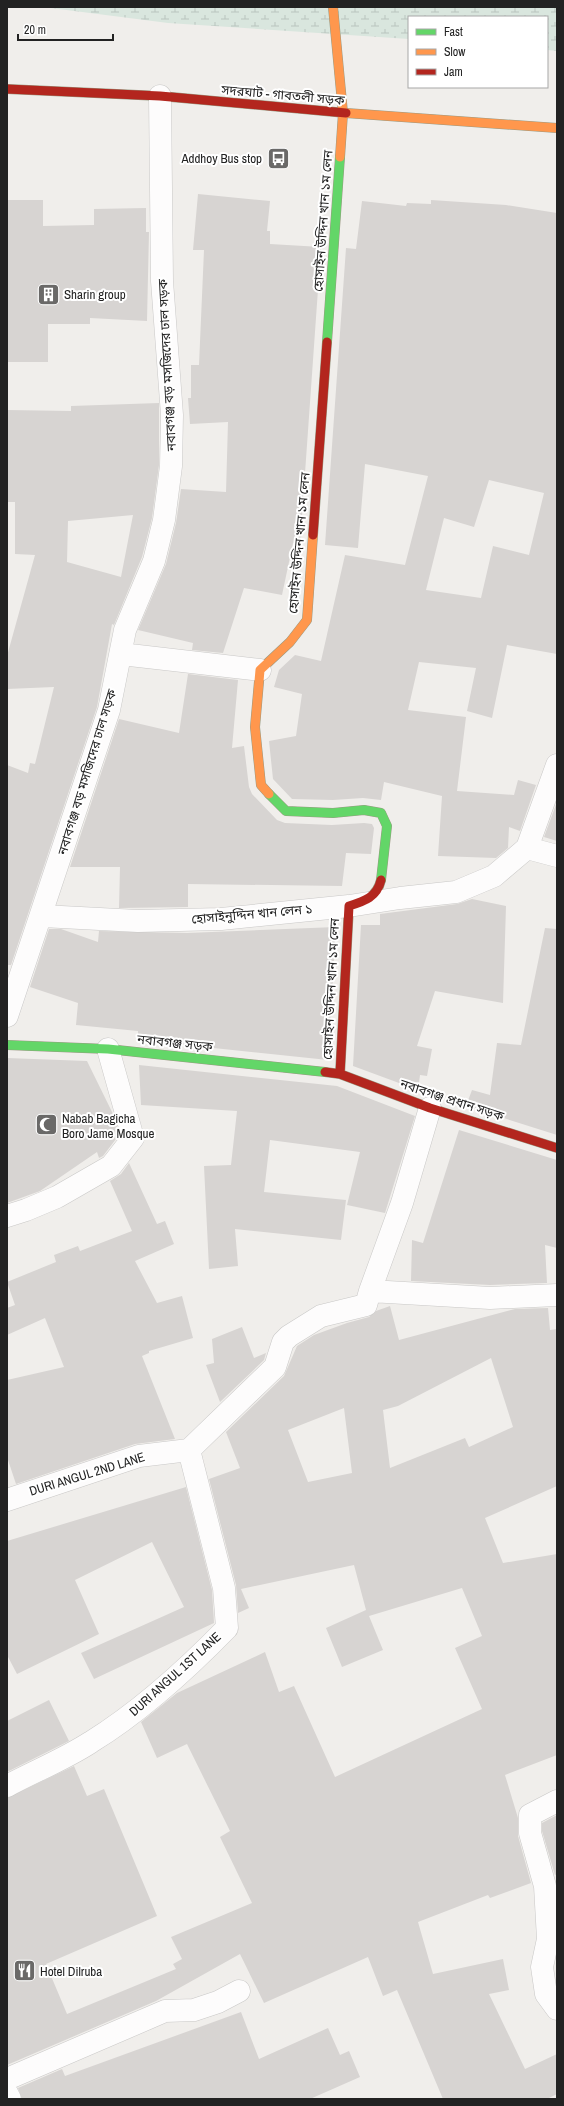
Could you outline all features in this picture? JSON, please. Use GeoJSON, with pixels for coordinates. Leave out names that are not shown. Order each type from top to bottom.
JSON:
{"type":"FeatureCollection","features":[{"type":"Feature","properties":{"kind":"main road","name":"হোসাইন উদ্দিন খান ১ম লেন"},"geometry":{"type":"LineString","coordinates":[[333,7],[341,79],[343,113],[307,620],[290,642],[260,670],[255,727],[261,784],[286,811],[333,814],[364,810],[380,813],[387,826],[381,882],[376,893],[368,900],[349,906],[347,966],[340,1074]]}},
{"type":"Feature","properties":{"kind":"main road","name":"সদরঘাট - গাবতলী সড়ক"},"geometry":{"type":"LineString","coordinates":[[7,89],[160,96],[343,113],[557,128]]}},
{"type":"Feature","properties":{"kind":"main road","name":"নবাবগঞ্জ সড়ক"},"geometry":{"type":"LineString","coordinates":[[7,1045],[108,1048],[340,1074]]}},
{"type":"Feature","properties":{"kind":"main road","name":"নবাবগঞ্জ প্রধান সড়ক"},"geometry":{"type":"LineString","coordinates":[[340,1074],[430,1108],[557,1148]]}},
{"type":"Feature","properties":{"kind":"street","name":"নবাবগঞ্জ বড় মসজিদের ঢাল সড়ক"},"geometry":{"type":"LineString","coordinates":[[7,1016],[42,916],[109,710],[125,630],[154,561],[164,520],[171,466],[172,416],[162,281],[160,96]]}},
{"type":"Feature","properties":{"kind":"street"},"geometry":{"type":"LineString","coordinates":[[121,654],[260,670]]}},
{"type":"Feature","properties":{"kind":"street","name":"হোসাইনুদ্দিন খান লেন ১"},"geometry":{"type":"LineString","coordinates":[[42,916],[138,921],[221,919],[349,906],[400,898],[456,892],[494,876],[527,848],[557,765]]}},
{"type":"Feature","properties":{"kind":"street"},"geometry":{"type":"LineString","coordinates":[[527,848],[557,856]]}},
{"type":"Feature","properties":{"kind":"street"},"geometry":{"type":"LineString","coordinates":[[7,1216],[57,1197],[111,1166],[133,1138],[108,1048]]}},
{"type":"Feature","properties":{"kind":"street"},"geometry":{"type":"LineString","coordinates":[[189,1450],[275,1367],[281,1346],[289,1336],[321,1316],[366,1305],[402,1203],[430,1108]]}},
{"type":"Feature","properties":{"kind":"street"},"geometry":{"type":"LineString","coordinates":[[370,1291],[490,1298],[557,1295]]}},
{"type":"Feature","properties":{"kind":"street","name":"DURI ANGUL 2ND LANE"},"geometry":{"type":"LineString","coordinates":[[8,1497],[139,1456],[189,1450]]}},
{"type":"Feature","properties":{"kind":"street","name":"DURI ANGUL 1ST LANE"},"geometry":{"type":"LineString","coordinates":[[7,1786],[91,1743],[136,1710],[205,1650],[227,1628],[224,1588],[189,1450]]}},
{"type":"Feature","properties":{"kind":"street"},"geometry":{"type":"LineString","coordinates":[[557,1801],[530,1815],[530,1834],[546,1886],[548,1939],[542,1967],[546,1994],[557,2009]]}},
{"type":"Feature","properties":{"kind":"street"},"geometry":{"type":"LineString","coordinates":[[7,2079],[165,2011],[194,2010],[218,2002],[239,1992]]}},
{"type":"Feature","properties":{"kind":"street"},"geometry":{"type":"LineString","coordinates":[[7,2093],[10,2099]]}},
{"type":"Feature","properties":{"kind":"green space"},"geometry":{"type":"Polygon","coordinates":[[[43,7],[557,7],[557,51],[548,50],[548,16],[408,16],[408,39],[168,23],[43,7]]]}},
{"type":"Feature","properties":{"kind":"building"},"geometry":{"type":"Polygon","coordinates":[[[198,194],[270,201],[267,231],[270,231],[270,244],[321,247],[300,544],[293,543],[282,595],[244,588],[223,653],[192,650],[193,643],[138,630],[166,564],[176,523],[181,489],[226,492],[228,422],[190,424],[188,398],[191,398],[191,365],[199,365],[204,250],[193,250],[198,194]]]}},
{"type":"Feature","properties":{"kind":"building"},"geometry":{"type":"Polygon","coordinates":[[[7,200],[43,200],[43,226],[94,225],[94,209],[146,208],[146,232],[149,232],[147,321],[90,318],[90,324],[48,324],[48,362],[7,362],[7,200]]]}},
{"type":"Feature","properties":{"kind":"building"},"geometry":{"type":"Polygon","coordinates":[[[431,200],[506,205],[557,213],[557,654],[507,645],[492,718],[467,711],[476,668],[419,662],[408,710],[466,717],[457,791],[514,795],[518,780],[536,785],[520,831],[509,827],[508,848],[496,858],[438,856],[442,796],[384,782],[381,800],[363,798],[333,800],[292,799],[273,779],[269,741],[296,736],[302,694],[274,687],[279,670],[295,655],[321,661],[345,555],[405,565],[428,476],[365,464],[358,548],[325,545],[346,248],[356,249],[362,201],[406,206],[407,203],[431,204],[431,200]],[[489,480],[474,527],[444,518],[426,590],[481,598],[493,546],[529,555],[544,493],[489,480]]]}},
{"type":"Feature","properties":{"kind":"building"},"geometry":{"type":"Polygon","coordinates":[[[159,403],[159,465],[152,518],[142,557],[114,625],[112,624],[97,707],[11,965],[7,965],[7,765],[28,773],[30,763],[35,764],[54,687],[7,689],[7,656],[35,555],[15,554],[15,502],[7,502],[7,410],[71,411],[71,406],[159,403]],[[133,515],[68,521],[67,562],[121,577],[133,515]]]}},
{"type":"Feature","properties":{"kind":"building"},"geometry":{"type":"Polygon","coordinates":[[[188,674],[238,680],[232,748],[244,746],[249,787],[252,794],[277,820],[285,823],[332,825],[372,824],[374,828],[371,854],[346,853],[342,886],[188,884],[188,907],[119,908],[120,867],[70,867],[119,719],[179,733],[188,674]]]}},
{"type":"Feature","properties":{"kind":"building"},"geometry":{"type":"Polygon","coordinates":[[[557,802],[557,841],[544,837],[557,802]]]}},
{"type":"Feature","properties":{"kind":"building"},"geometry":{"type":"Polygon","coordinates":[[[472,899],[506,906],[503,1003],[435,991],[417,1046],[432,1049],[427,1076],[420,1075],[418,1090],[353,1066],[361,925],[380,925],[380,914],[457,904],[472,899]]]}},
{"type":"Feature","properties":{"kind":"building"},"geometry":{"type":"Polygon","coordinates":[[[336,927],[328,1060],[138,1040],[138,1031],[76,1025],[78,1003],[30,987],[49,929],[61,929],[98,942],[99,931],[187,933],[336,927]]]}},
{"type":"Feature","properties":{"kind":"building"},"geometry":{"type":"Polygon","coordinates":[[[545,928],[557,929],[557,1135],[466,1106],[472,1090],[490,1095],[497,1043],[521,1045],[545,928]]]}},
{"type":"Feature","properties":{"kind":"building"},"geometry":{"type":"Polygon","coordinates":[[[7,1058],[87,1061],[114,1116],[119,1135],[103,1156],[99,1158],[97,1152],[40,1191],[7,1203],[7,1058]]]}},
{"type":"Feature","properties":{"kind":"building"},"geometry":{"type":"Polygon","coordinates":[[[139,1065],[337,1086],[415,1116],[385,1213],[347,1205],[360,1152],[270,1140],[264,1192],[346,1200],[341,1240],[235,1229],[238,1266],[209,1269],[204,1166],[231,1165],[237,1111],[141,1105],[139,1065]]]}},
{"type":"Feature","properties":{"kind":"building"},"geometry":{"type":"Polygon","coordinates":[[[459,1130],[557,1160],[557,1248],[545,1245],[547,1283],[490,1285],[411,1281],[412,1240],[423,1243],[459,1130]]]}},
{"type":"Feature","properties":{"kind":"building"},"geometry":{"type":"Polygon","coordinates":[[[129,1163],[157,1224],[165,1221],[174,1244],[135,1261],[157,1303],[182,1296],[193,1338],[149,1351],[149,1353],[142,1356],[175,1439],[135,1444],[16,1484],[7,1457],[7,1380],[64,1367],[45,1318],[7,1335],[7,1308],[15,1305],[7,1282],[56,1262],[54,1255],[78,1246],[80,1251],[132,1231],[110,1181],[121,1174],[129,1163]]]}},
{"type":"Feature","properties":{"kind":"building"},"geometry":{"type":"Polygon","coordinates":[[[390,1306],[399,1340],[515,1309],[548,1308],[550,1330],[557,1329],[557,1486],[485,1518],[503,1563],[557,1554],[557,1755],[505,1775],[518,1818],[518,1836],[531,1883],[490,1898],[488,1895],[418,1922],[433,1974],[503,1959],[509,1990],[489,1994],[525,2069],[557,2054],[557,2094],[547,2099],[443,2099],[397,1990],[383,1996],[368,1957],[264,2003],[240,1954],[156,2001],[7,2065],[7,1798],[74,1766],[87,1796],[104,1789],[157,1916],[46,1964],[67,2014],[176,1969],[173,1964],[182,1959],[171,1937],[252,1903],[220,1837],[230,1831],[187,1744],[157,1758],[141,1722],[177,1693],[265,1652],[279,1692],[294,1686],[335,1777],[482,1709],[455,1648],[482,1636],[462,1588],[369,1616],[383,1650],[342,1667],[326,1628],[366,1610],[354,1565],[241,1589],[249,1608],[238,1613],[236,1585],[209,1479],[240,1468],[226,1432],[284,1376],[297,1346],[314,1335],[369,1317],[376,1311],[390,1306]],[[491,1358],[398,1406],[383,1410],[390,1468],[465,1438],[469,1447],[513,1427],[491,1358]],[[344,1408],[288,1430],[308,1482],[352,1473],[344,1408]]]}},
{"type":"Feature","properties":{"kind":"building"},"geometry":{"type":"Polygon","coordinates":[[[242,1327],[254,1358],[266,1353],[264,1360],[220,1402],[206,1365],[214,1363],[212,1339],[242,1327]]]}},
{"type":"Feature","properties":{"kind":"building"},"geometry":{"type":"Polygon","coordinates":[[[186,1487],[212,1590],[214,1623],[94,1679],[81,1653],[184,1607],[152,1542],[75,1580],[99,1634],[17,1674],[7,1655],[7,1541],[186,1487]]]}},
{"type":"Feature","properties":{"kind":"building"},"geometry":{"type":"Polygon","coordinates":[[[49,1700],[69,1741],[7,1772],[7,1721],[49,1700]]]}},
{"type":"Feature","properties":{"kind":"building"},"geometry":{"type":"Polygon","coordinates":[[[557,1815],[557,1874],[555,1875],[542,1831],[542,1823],[557,1815]]]}},
{"type":"Feature","properties":{"kind":"building"},"geometry":{"type":"Polygon","coordinates":[[[241,2012],[259,2059],[328,2028],[340,2055],[349,2051],[360,2077],[310,2099],[22,2099],[18,2088],[62,2069],[65,2076],[241,2012]]]}},
{"type":"Feature","properties":{"kind":"traffic: fast"},"geometry":{"type":"LineString","coordinates":[[327,342],[340,157]]}},
{"type":"Feature","properties":{"kind":"traffic: fast"},"geometry":{"type":"LineString","coordinates":[[269,794],[286,811],[333,813],[364,810],[381,813],[387,826],[381,880]]}},
{"type":"Feature","properties":{"kind":"traffic: fast"},"geometry":{"type":"LineString","coordinates":[[7,1045],[108,1049],[325,1072]]}},
{"type":"Feature","properties":{"kind":"traffic: slow"},"geometry":{"type":"LineString","coordinates":[[333,7],[343,113],[340,157]]}},
{"type":"Feature","properties":{"kind":"traffic: slow"},"geometry":{"type":"LineString","coordinates":[[346,113],[557,128]]}},
{"type":"Feature","properties":{"kind":"traffic: slow"},"geometry":{"type":"LineString","coordinates":[[269,794],[261,785],[255,727],[260,670],[290,642],[307,620],[313,535]]}},
{"type":"Feature","properties":{"kind":"traffic: jam"},"geometry":{"type":"LineString","coordinates":[[7,89],[160,96],[346,113]]}},
{"type":"Feature","properties":{"kind":"traffic: jam"},"geometry":{"type":"LineString","coordinates":[[313,535],[327,342]]}},
{"type":"Feature","properties":{"kind":"traffic: jam"},"geometry":{"type":"LineString","coordinates":[[340,1074],[349,906],[370,898],[377,891],[381,880]]}},
{"type":"Feature","properties":{"kind":"traffic: jam"},"geometry":{"type":"LineString","coordinates":[[325,1072],[340,1074],[430,1108],[557,1148]]}},
{"type":"Feature","properties":{"kind":"place","name":"Addhoy Bus stop"},"geometry":{"type":"Point","coordinates":[278,158]}},
{"type":"Feature","properties":{"kind":"place","name":"Sharin group"},"geometry":{"type":"Point","coordinates":[49,294]}},
{"type":"Feature","properties":{"kind":"place","name":"Nabab Bagicha Boro Jame Mosque"},"geometry":{"type":"Point","coordinates":[47,1125]}},
{"type":"Feature","properties":{"kind":"place","name":"Hotel Dilruba"},"geometry":{"type":"Point","coordinates":[24,1971]}}]}
